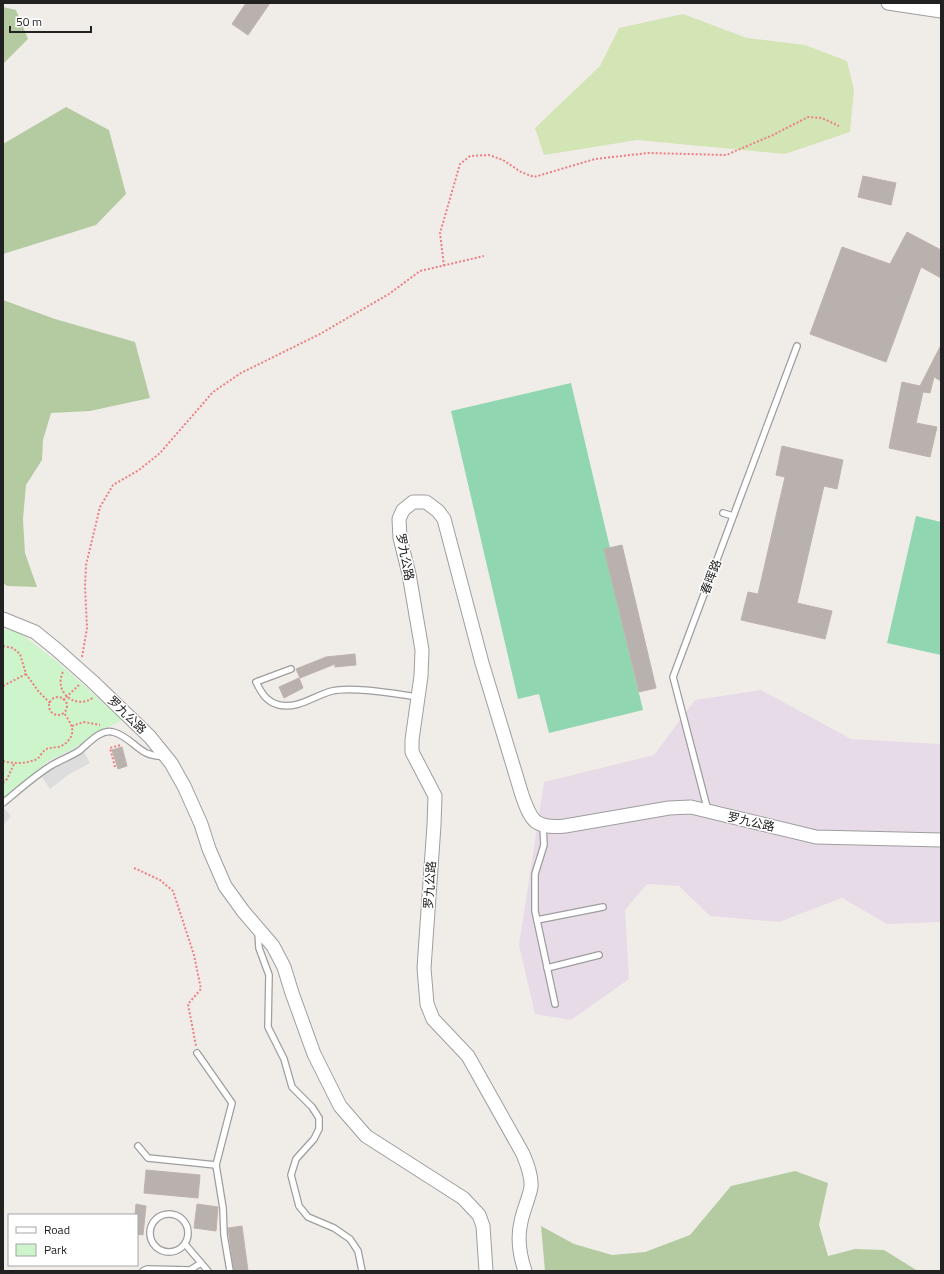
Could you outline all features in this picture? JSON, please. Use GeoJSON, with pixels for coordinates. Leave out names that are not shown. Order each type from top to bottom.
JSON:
{"type":"FeatureCollection","features":[{"type":"Feature","properties":{"kind":"street"},"geometry":{"type":"LineString","coordinates":[[888,3],[941,11]]}},
{"type":"Feature","properties":{"kind":"street","name":"罗九公路"},"geometry":{"type":"LineString","coordinates":[[525,1271],[522,1264],[519,1237],[520,1223],[531,1186],[529,1171],[523,1154],[468,1056],[433,1019],[427,1004],[424,968],[434,825],[434,796],[412,752],[412,740],[419,697],[422,650],[409,574],[400,538],[399,519],[403,510],[413,502],[426,502],[438,510],[444,519],[482,663],[522,795],[528,812],[535,821],[542,826],[565,826],[669,808],[691,807],[816,837],[941,840]]}},
{"type":"Feature","properties":{"kind":"street","name":"罗九公路"},"geometry":{"type":"LineString","coordinates":[[3,618],[35,632],[81,676],[150,737],[171,763],[184,786],[201,824],[209,848],[225,886],[243,911],[273,946],[284,967],[314,1054],[340,1106],[366,1136],[458,1194],[479,1216],[483,1226],[486,1271]]}},
{"type":"Feature","properties":{"kind":"lane","name":"春晖路"},"geometry":{"type":"LineString","coordinates":[[708,811],[673,677],[797,346]]}},
{"type":"Feature","properties":{"kind":"lane"},"geometry":{"type":"LineString","coordinates":[[723,513],[734,516]]}},
{"type":"Feature","properties":{"kind":"lane"},"geometry":{"type":"LineString","coordinates":[[291,669],[256,682],[263,696],[278,705],[300,704],[332,691],[354,690],[419,697]]}},
{"type":"Feature","properties":{"kind":"lane"},"geometry":{"type":"LineString","coordinates":[[3,803],[33,778],[52,765],[78,751],[101,734],[111,732],[123,736],[146,754],[165,756]]}},
{"type":"Feature","properties":{"kind":"lane"},"geometry":{"type":"LineString","coordinates":[[542,826],[544,845],[536,874],[535,911],[555,1004]]}},
{"type":"Feature","properties":{"kind":"lane"},"geometry":{"type":"LineString","coordinates":[[537,920],[603,907]]}},
{"type":"Feature","properties":{"kind":"lane"},"geometry":{"type":"LineString","coordinates":[[258,927],[259,948],[269,975],[268,1028],[284,1059],[292,1087],[312,1107],[319,1118],[319,1129],[314,1139],[296,1159],[291,1175],[299,1206],[308,1217],[334,1228],[350,1239],[358,1251],[362,1271]]}},
{"type":"Feature","properties":{"kind":"lane"},"geometry":{"type":"LineString","coordinates":[[547,968],[599,955]]}},
{"type":"Feature","properties":{"kind":"lane"},"geometry":{"type":"LineString","coordinates":[[198,1054],[232,1103],[216,1165],[223,1208],[224,1235],[230,1271]]}},
{"type":"Feature","properties":{"kind":"lane"},"geometry":{"type":"LineString","coordinates":[[138,1146],[148,1158],[216,1165]]}},
{"type":"Feature","properties":{"kind":"lane"},"geometry":{"type":"LineString","coordinates":[[167,1215],[173,1215],[184,1221],[188,1233],[185,1244],[180,1249],[169,1252],[158,1248],[151,1238],[151,1231],[156,1220],[167,1215]]}},
{"type":"Feature","properties":{"kind":"lane"},"geometry":{"type":"LineString","coordinates":[[185,1244],[208,1271]]}},
{"type":"Feature","properties":{"kind":"lane"},"geometry":{"type":"LineString","coordinates":[[143,1271],[147,1268],[190,1270],[201,1263]]}},
{"type":"Feature","properties":{"kind":"path"},"geometry":{"type":"LineString","coordinates":[[444,266],[440,233],[460,164],[470,156],[489,155],[503,160],[521,172],[534,177],[595,159],[648,153],[726,155],[773,135],[808,117],[822,118],[839,126]]}},
{"type":"Feature","properties":{"kind":"path"},"geometry":{"type":"LineString","coordinates":[[64,700],[81,676],[86,628],[86,565],[100,507],[113,485],[139,470],[160,453],[213,392],[241,373],[320,334],[389,294],[420,271],[484,256]]}},
{"type":"Feature","properties":{"kind":"path"},"geometry":{"type":"LineString","coordinates":[[3,646],[13,648],[20,654],[26,674],[39,692],[50,703]]}},
{"type":"Feature","properties":{"kind":"path"},"geometry":{"type":"LineString","coordinates":[[66,667],[60,677],[60,685],[63,692],[67,696],[75,701],[88,702],[98,694]]}},
{"type":"Feature","properties":{"kind":"path"},"geometry":{"type":"LineString","coordinates":[[3,686],[26,674]]}},
{"type":"Feature","properties":{"kind":"path"},"geometry":{"type":"LineString","coordinates":[[56,698],[64,700],[67,708],[64,713],[59,715],[53,714],[49,709],[50,703],[56,698]]}},
{"type":"Feature","properties":{"kind":"path"},"geometry":{"type":"LineString","coordinates":[[3,761],[14,764],[38,759],[46,750],[59,747],[66,743],[71,737],[73,731],[72,726],[64,713]]}},
{"type":"Feature","properties":{"kind":"path"},"geometry":{"type":"LineString","coordinates":[[72,726],[84,722],[105,727],[111,732]]}},
{"type":"Feature","properties":{"kind":"path"},"geometry":{"type":"LineString","coordinates":[[115,767],[110,748],[130,742]]}},
{"type":"Feature","properties":{"kind":"path"},"geometry":{"type":"LineString","coordinates":[[3,783],[7,779],[14,764]]}},
{"type":"Feature","properties":{"kind":"path"},"geometry":{"type":"LineString","coordinates":[[134,868],[160,880],[173,891],[194,955],[201,989],[188,1004],[198,1054]]}},
{"type":"Feature","properties":{"kind":"shaded area"},"geometry":{"type":"Polygon","coordinates":[[[761,690],[851,739],[941,744],[941,922],[887,924],[842,898],[779,922],[710,916],[679,886],[647,884],[625,910],[629,979],[571,1020],[535,1014],[519,945],[544,782],[654,755],[695,700],[761,690]]]}},
{"type":"Feature","properties":{"kind":"shaded area"},"geometry":{"type":"Polygon","coordinates":[[[82,748],[90,763],[68,775],[50,789],[40,774],[82,748]]]}},
{"type":"Feature","properties":{"kind":"shaded area"},"geometry":{"type":"Polygon","coordinates":[[[3,807],[11,816],[3,826],[3,807]]]}},
{"type":"Feature","properties":{"kind":"green space"},"geometry":{"type":"Polygon","coordinates":[[[3,7],[16,10],[28,39],[3,64],[3,7]]]}},
{"type":"Feature","properties":{"kind":"green space"},"geometry":{"type":"Polygon","coordinates":[[[683,14],[747,38],[805,45],[847,61],[854,90],[850,132],[785,154],[637,140],[544,155],[535,128],[600,66],[619,28],[683,14]]]}},
{"type":"Feature","properties":{"kind":"green space"},"geometry":{"type":"Polygon","coordinates":[[[66,107],[109,130],[126,194],[96,225],[3,254],[3,144],[66,107]]]}},
{"type":"Feature","properties":{"kind":"green space"},"geometry":{"type":"Polygon","coordinates":[[[3,300],[55,319],[135,342],[150,398],[90,411],[51,413],[43,440],[42,460],[26,485],[23,519],[25,553],[37,587],[7,586],[3,583],[3,300]]]}},
{"type":"Feature","properties":{"kind":"green space"},"geometry":{"type":"Polygon","coordinates":[[[571,383],[610,548],[604,549],[643,710],[549,733],[539,694],[518,699],[451,411],[571,383]]]}},
{"type":"Feature","properties":{"kind":"green space"},"geometry":{"type":"Polygon","coordinates":[[[916,516],[941,522],[941,655],[887,643],[916,516]]]}},
{"type":"Feature","properties":{"kind":"green space"},"geometry":{"type":"Polygon","coordinates":[[[3,629],[19,632],[60,664],[122,720],[94,734],[75,748],[47,762],[3,800],[3,629]]]}},
{"type":"Feature","properties":{"kind":"green space"},"geometry":{"type":"Polygon","coordinates":[[[795,1171],[828,1183],[819,1225],[828,1256],[855,1249],[884,1250],[918,1271],[545,1271],[541,1226],[574,1244],[612,1255],[645,1252],[690,1235],[731,1186],[795,1171]]]}},
{"type":"Feature","properties":{"kind":"building"},"geometry":{"type":"Polygon","coordinates":[[[246,3],[270,3],[248,35],[232,24],[246,3]]]}},
{"type":"Feature","properties":{"kind":"building"},"geometry":{"type":"Polygon","coordinates":[[[863,176],[896,183],[891,205],[858,197],[863,176]]]}},
{"type":"Feature","properties":{"kind":"building"},"geometry":{"type":"Polygon","coordinates":[[[907,232],[941,250],[941,278],[921,267],[886,362],[810,334],[842,247],[890,264],[907,232]]]}},
{"type":"Feature","properties":{"kind":"building"},"geometry":{"type":"Polygon","coordinates":[[[941,345],[941,381],[934,377],[930,393],[923,392],[916,423],[937,427],[930,457],[889,448],[902,382],[920,386],[941,345]]]}},
{"type":"Feature","properties":{"kind":"building"},"geometry":{"type":"Polygon","coordinates":[[[782,446],[843,460],[837,489],[824,486],[797,603],[832,611],[825,639],[741,620],[748,592],[758,594],[785,477],[776,475],[782,446]]]}},
{"type":"Feature","properties":{"kind":"building"},"geometry":{"type":"Polygon","coordinates":[[[622,545],[656,688],[639,692],[604,549],[622,545]]]}},
{"type":"Feature","properties":{"kind":"building"},"geometry":{"type":"Polygon","coordinates":[[[355,654],[356,665],[335,667],[335,664],[300,678],[296,669],[326,657],[355,654]]]}},
{"type":"Feature","properties":{"kind":"building"},"geometry":{"type":"Polygon","coordinates":[[[299,678],[303,688],[284,698],[279,687],[299,678]]]}},
{"type":"Feature","properties":{"kind":"building"},"geometry":{"type":"Polygon","coordinates":[[[122,747],[127,766],[118,769],[112,750],[122,747]]]}},
{"type":"Feature","properties":{"kind":"building"},"geometry":{"type":"Polygon","coordinates":[[[146,1170],[200,1175],[198,1198],[144,1193],[146,1170]]]}},
{"type":"Feature","properties":{"kind":"building"},"geometry":{"type":"Polygon","coordinates":[[[136,1204],[146,1206],[143,1235],[138,1234],[138,1214],[135,1214],[136,1204]]]}},
{"type":"Feature","properties":{"kind":"building"},"geometry":{"type":"Polygon","coordinates":[[[197,1204],[218,1207],[216,1231],[194,1228],[197,1204]]]}},
{"type":"Feature","properties":{"kind":"building"},"geometry":{"type":"Polygon","coordinates":[[[242,1226],[248,1271],[234,1271],[228,1228],[242,1226]]]}}]}
